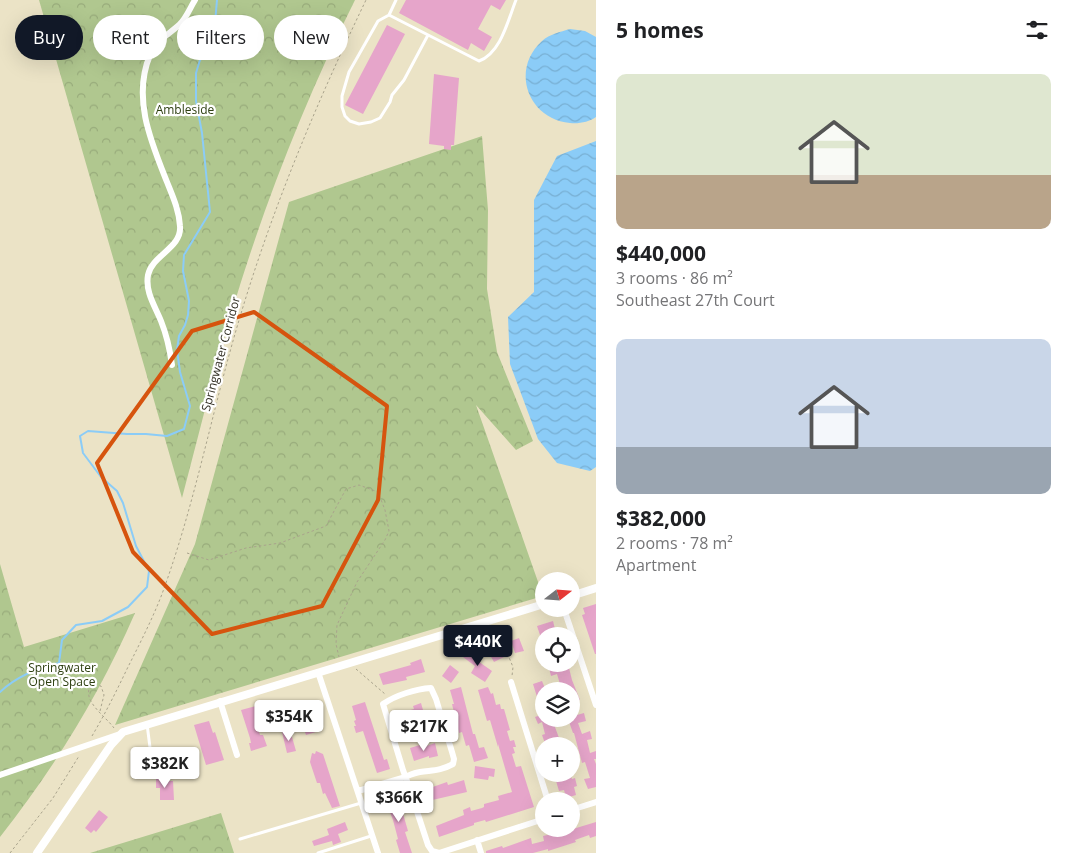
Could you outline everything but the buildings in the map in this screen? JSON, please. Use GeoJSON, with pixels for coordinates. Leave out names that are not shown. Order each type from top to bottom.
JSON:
{"type":"FeatureCollection","features":[{"type":"Feature","properties":{"kind":"street"},"geometry":{"type":"LineString","coordinates":[[172,365],[168,341],[148,286],[148,273],[152,265],[176,240],[181,231],[180,220],[177,205],[156,154],[142,106],[143,82],[149,56],[153,48],[179,25],[195,0]]}},
{"type":"Feature","properties":{"kind":"street"},"geometry":{"type":"LineString","coordinates":[[580,593],[596,588]]}},
{"type":"Feature","properties":{"kind":"street"},"geometry":{"type":"LineString","coordinates":[[0,775],[220,701],[535,607]]}},
{"type":"Feature","properties":{"kind":"street"},"geometry":{"type":"LineString","coordinates":[[567,618],[596,706]]}},
{"type":"Feature","properties":{"kind":"street"},"geometry":{"type":"LineString","coordinates":[[318,672],[378,853]]}},
{"type":"Feature","properties":{"kind":"street"},"geometry":{"type":"LineString","coordinates":[[511,682],[545,792]]}},
{"type":"Feature","properties":{"kind":"street"},"geometry":{"type":"LineString","coordinates":[[358,791],[405,777],[421,772],[444,769],[452,764],[454,758],[431,688],[390,699],[383,704],[405,777],[428,845],[432,851],[439,853],[535,822]]}},
{"type":"Feature","properties":{"kind":"street"},"geometry":{"type":"LineString","coordinates":[[220,701],[237,755]]}},
{"type":"Feature","properties":{"kind":"street"},"geometry":{"type":"LineString","coordinates":[[37,853],[120,734]]}},
{"type":"Feature","properties":{"kind":"street"},"geometry":{"type":"LineString","coordinates":[[580,807],[596,802]]}},
{"type":"Feature","properties":{"kind":"street"},"geometry":{"type":"LineString","coordinates":[[477,840],[482,853]]}},
{"type":"Feature","properties":{"kind":"lane"},"geometry":{"type":"LineString","coordinates":[[396,0],[389,14],[378,21],[349,72],[342,96],[342,108],[345,116],[350,121],[359,124],[380,118],[392,95],[404,80],[428,35]]}},
{"type":"Feature","properties":{"kind":"lane"},"geometry":{"type":"LineString","coordinates":[[389,14],[479,61],[486,59],[493,53],[516,0]]}},
{"type":"Feature","properties":{"kind":"lane"},"geometry":{"type":"LineString","coordinates":[[147,724],[153,771]]}},
{"type":"Feature","properties":{"kind":"lane"},"geometry":{"type":"LineString","coordinates":[[240,838],[362,803]]}},
{"type":"Feature","properties":{"kind":"lane"},"geometry":{"type":"LineString","coordinates":[[318,853],[372,836]]}},
{"type":"Feature","properties":{"kind":"path","name":"Springwater Corridor"},"geometry":{"type":"LineString","coordinates":[[91,737],[135,654],[164,586],[183,529],[236,329],[286,182],[331,73],[366,0]]}},
{"type":"Feature","properties":{"kind":"path"},"geometry":{"type":"LineString","coordinates":[[186,553],[209,560],[246,548],[280,543],[326,526],[346,489],[359,485],[378,492],[385,510],[389,531],[357,582],[337,625],[336,644],[342,665]]}},
{"type":"Feature","properties":{"kind":"path"},"geometry":{"type":"LineString","coordinates":[[494,619],[513,667],[511,682]]}},
{"type":"Feature","properties":{"kind":"path"},"geometry":{"type":"LineString","coordinates":[[354,662],[356,670],[390,699]]}},
{"type":"Feature","properties":{"kind":"path"},"geometry":{"type":"LineString","coordinates":[[100,711],[104,692],[101,686],[96,684],[89,690],[88,697],[92,705],[104,715],[120,734]]}},
{"type":"Feature","properties":{"kind":"path"},"geometry":{"type":"LineString","coordinates":[[10,853],[57,791],[82,751]]}},
{"type":"Feature","properties":{"kind":"highlighted area"},"geometry":{"type":"Polygon","coordinates":[[[254,312],[387,406],[378,500],[322,606],[212,634],[133,552],[97,463],[192,331],[254,312]]]}},
{"type":"Feature","properties":{"kind":"green space","name":"Ambleside"},"geometry":{"type":"Polygon","coordinates":[[[39,0],[355,0],[348,15],[274,15],[274,60],[327,60],[292,140],[252,248],[224,338],[182,498],[56,60],[83,60],[83,15],[43,15],[39,0]]]}},
{"type":"Feature","properties":{"kind":"green space"},"geometry":{"type":"Polygon","coordinates":[[[482,136],[488,210],[487,289],[497,352],[533,441],[516,450],[476,405],[535,573],[535,598],[115,725],[195,544],[289,202],[482,136]]]}},
{"type":"Feature","properties":{"kind":"green space","name":"Springwater Open Space"},"geometry":{"type":"Polygon","coordinates":[[[0,564],[24,647],[135,613],[107,672],[75,729],[58,757],[0,837],[0,564]]]}},
{"type":"Feature","properties":{"kind":"green space"},"geometry":{"type":"Polygon","coordinates":[[[221,813],[234,853],[90,853],[221,813]]]}},
{"type":"Feature","properties":{"kind":"water"},"geometry":{"type":"Polygon","coordinates":[[[570,29],[585,31],[596,37],[596,117],[577,123],[555,120],[543,113],[534,103],[528,91],[526,79],[527,65],[532,53],[542,41],[552,35],[570,29]]]}},
{"type":"Feature","properties":{"kind":"water"},"geometry":{"type":"Polygon","coordinates":[[[596,141],[596,467],[590,471],[557,463],[538,439],[510,364],[508,317],[534,292],[534,200],[557,156],[596,141]]]}},
{"type":"Feature","properties":{"kind":"waterway"},"geometry":{"type":"LineString","coordinates":[[0,692],[27,674],[59,663],[62,640],[76,625],[102,621],[128,607],[147,587],[149,571],[136,546],[123,503],[117,491],[101,477],[83,453],[80,436],[88,431],[167,436],[184,429],[190,406],[180,372],[177,350],[179,336],[188,315],[189,301],[183,271],[184,255],[210,212],[202,133],[196,101],[196,73],[200,60],[213,46],[217,0]]}}]}
